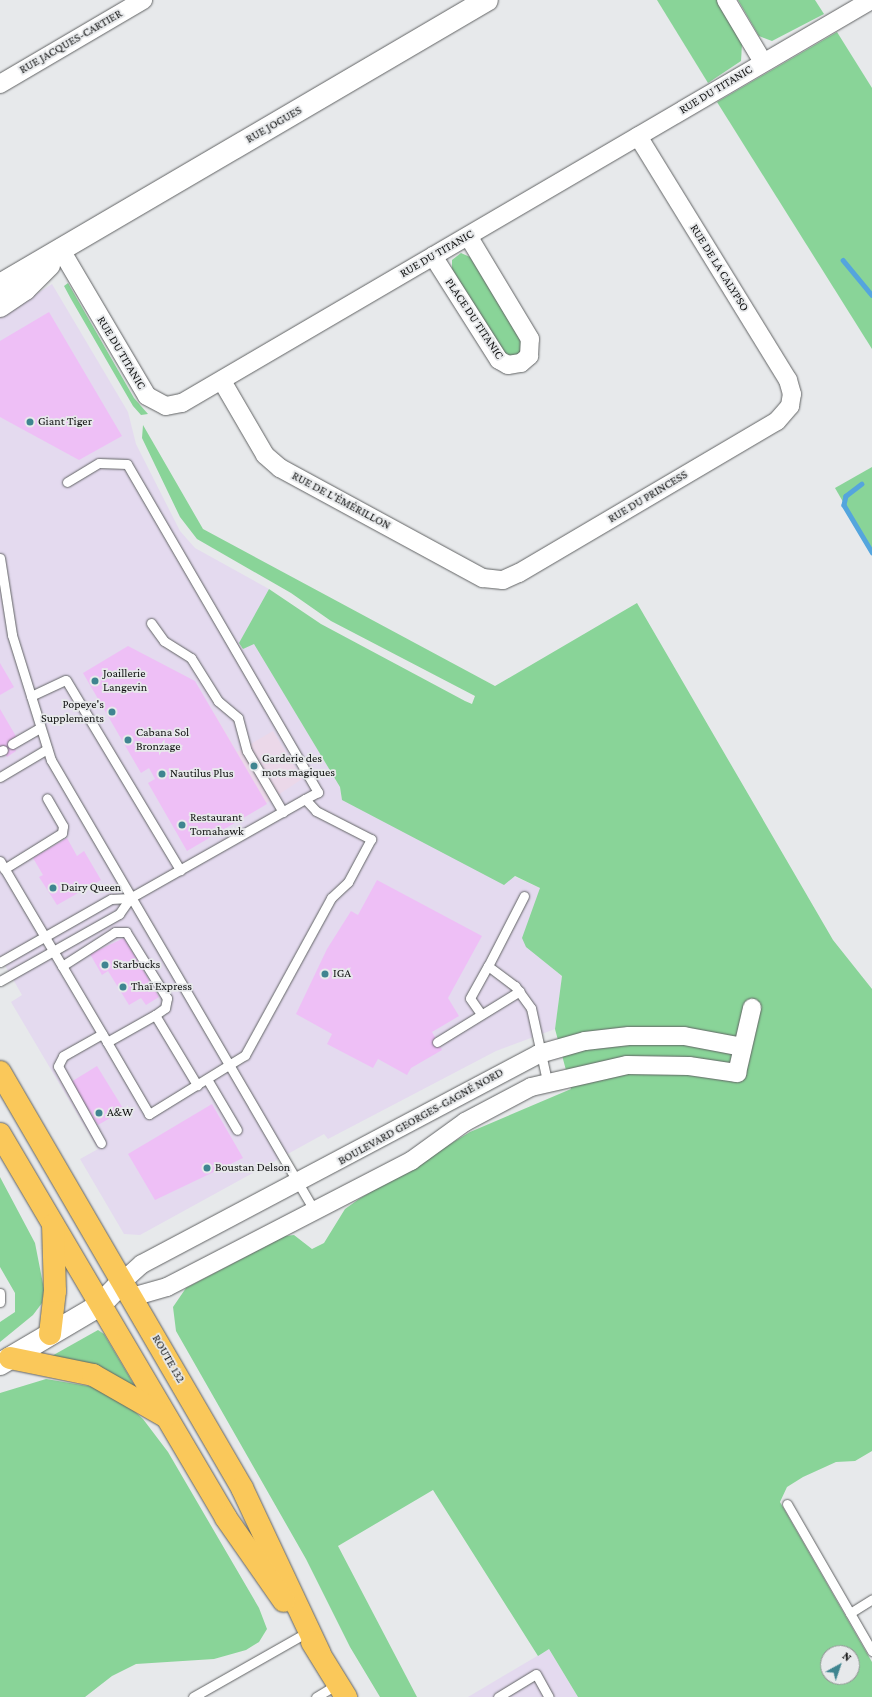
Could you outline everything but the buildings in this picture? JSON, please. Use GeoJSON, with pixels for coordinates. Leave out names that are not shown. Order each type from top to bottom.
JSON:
{"type":"FeatureCollection","features":[{"type":"Feature","properties":{"kind":"highway","name":"ROUTE 132"},"geometry":{"type":"LineString","coordinates":[[0,1072],[128,1289],[242,1488],[307,1632]]}},
{"type":"Feature","properties":{"kind":"highway","name":"ROUTE 132"},"geometry":{"type":"LineString","coordinates":[[0,1134],[226,1518],[307,1632],[342,1690]]}},
{"type":"Feature","properties":{"kind":"highway"},"geometry":{"type":"LineString","coordinates":[[50,1334],[55,1291],[53,1225]]}},
{"type":"Feature","properties":{"kind":"highway"},"geometry":{"type":"LineString","coordinates":[[5,1361],[94,1375],[166,1416]]}},
{"type":"Feature","properties":{"kind":"street","name":"RUE JACQUES-CARTIER"},"geometry":{"type":"LineString","coordinates":[[0,84],[143,0]]}},
{"type":"Feature","properties":{"kind":"street","name":"RUE JOGUES"},"geometry":{"type":"LineString","coordinates":[[0,285],[487,0]]}},
{"type":"Feature","properties":{"kind":"street"},"geometry":{"type":"LineString","coordinates":[[726,0],[763,62]]}},
{"type":"Feature","properties":{"kind":"street","name":"RUE DU TITANIC"},"geometry":{"type":"LineString","coordinates":[[61,250],[152,400],[174,406],[222,381],[763,62],[871,0]]}},
{"type":"Feature","properties":{"kind":"street","name":"RUE DE LA CALYPSO"},"geometry":{"type":"LineString","coordinates":[[638,136],[788,380],[792,402]]}},
{"type":"Feature","properties":{"kind":"street","name":"PLACE DU TITANIC"},"geometry":{"type":"LineString","coordinates":[[433,256],[499,360],[508,365],[521,363],[529,356],[530,339],[468,236]]}},
{"type":"Feature","properties":{"kind":"street","name":"RUE JOGUES"},"geometry":{"type":"LineString","coordinates":[[0,306],[43,273],[61,250]]}},
{"type":"Feature","properties":{"kind":"street","name":"RUE DE L'ÉMÉRILLON"},"geometry":{"type":"LineString","coordinates":[[222,381],[274,464],[483,578],[496,581]]}},
{"type":"Feature","properties":{"kind":"street","name":"RUE DU PRINCESS"},"geometry":{"type":"LineString","coordinates":[[496,581],[519,573],[777,421],[792,402]]}},
{"type":"Feature","properties":{"kind":"street"},"geometry":{"type":"LineString","coordinates":[[5,1361],[128,1289],[167,1287],[410,1161],[470,1119],[547,1081],[627,1065],[689,1066],[737,1073],[752,1008]]}},
{"type":"Feature","properties":{"kind":"street","name":"BOULEVARD GEORGES-GAGNÉ NORD"},"geometry":{"type":"LineString","coordinates":[[128,1289],[142,1264],[386,1138],[452,1097],[539,1054],[585,1041],[629,1036],[684,1036],[742,1047]]}},
{"type":"Feature","properties":{"kind":"lane"},"geometry":{"type":"LineString","coordinates":[[0,962],[111,899],[130,898],[318,792],[127,464],[99,463],[67,482]]}},
{"type":"Feature","properties":{"kind":"lane"},"geometry":{"type":"LineString","coordinates":[[0,558],[5,619],[47,749],[130,898],[314,1210]]}},
{"type":"Feature","properties":{"kind":"lane"},"geometry":{"type":"LineString","coordinates":[[151,623],[164,640],[191,658],[218,701],[238,718],[246,751],[283,812]]}},
{"type":"Feature","properties":{"kind":"lane"},"geometry":{"type":"LineString","coordinates":[[30,696],[66,680],[180,870]]}},
{"type":"Feature","properties":{"kind":"lane"},"geometry":{"type":"LineString","coordinates":[[12,744],[40,728]]}},
{"type":"Feature","properties":{"kind":"lane"},"geometry":{"type":"LineString","coordinates":[[0,777],[47,749]]}},
{"type":"Feature","properties":{"kind":"lane"},"geometry":{"type":"LineString","coordinates":[[47,798],[63,826],[62,834],[2,865],[150,1114],[230,1066],[248,1052],[331,898],[348,882],[371,839],[316,811],[305,799]]}},
{"type":"Feature","properties":{"kind":"lane"},"geometry":{"type":"LineString","coordinates":[[481,1014],[470,998],[524,896]]}},
{"type":"Feature","properties":{"kind":"lane"},"geometry":{"type":"LineString","coordinates":[[0,981],[119,914],[130,898]]}},
{"type":"Feature","properties":{"kind":"lane"},"geometry":{"type":"LineString","coordinates":[[62,966],[116,932],[126,932],[167,998],[165,1008],[107,1042]]}},
{"type":"Feature","properties":{"kind":"lane"},"geometry":{"type":"LineString","coordinates":[[488,966],[520,991],[535,1021],[539,1054],[547,1081]]}},
{"type":"Feature","properties":{"kind":"lane"},"geometry":{"type":"LineString","coordinates":[[437,1042],[520,991]]}},
{"type":"Feature","properties":{"kind":"lane"},"geometry":{"type":"LineString","coordinates":[[155,1015],[197,1085]]}},
{"type":"Feature","properties":{"kind":"lane"},"geometry":{"type":"LineString","coordinates":[[101,1143],[58,1066],[63,1056],[102,1034]]}},
{"type":"Feature","properties":{"kind":"lane"},"geometry":{"type":"LineString","coordinates":[[207,1079],[237,1130]]}},
{"type":"Feature","properties":{"kind":"lane"},"geometry":{"type":"LineString","coordinates":[[0,1293],[0,1302]]}},
{"type":"Feature","properties":{"kind":"lane"},"geometry":{"type":"LineString","coordinates":[[787,1504],[872,1651]]}},
{"type":"Feature","properties":{"kind":"lane"},"geometry":{"type":"LineString","coordinates":[[850,1613],[872,1599]]}},
{"type":"Feature","properties":{"kind":"lane"},"geometry":{"type":"LineString","coordinates":[[193,1697],[307,1632]]}},
{"type":"Feature","properties":{"kind":"lane"},"geometry":{"type":"LineString","coordinates":[[498,1697],[536,1674],[549,1697]]}},
{"type":"Feature","properties":{"kind":"lane"},"geometry":{"type":"LineString","coordinates":[[316,1697],[342,1690]]}},
{"type":"Feature","properties":{"kind":"shaded area"},"geometry":{"type":"Polygon","coordinates":[[[52,284],[128,412],[136,444],[180,531],[195,548],[269,589],[239,644],[243,649],[254,643],[340,787],[342,800],[540,888],[535,954],[562,976],[555,1029],[496,1051],[328,1139],[324,1134],[140,1235],[124,1234],[80,1159],[98,1149],[11,1002],[22,995],[0,957],[0,317],[52,284]]]}},
{"type":"Feature","properties":{"kind":"shaded area","name":"Garderie des mots magiques"},"geometry":{"type":"Polygon","coordinates":[[[214,713],[237,752],[273,731],[302,779],[245,817],[191,726],[214,713]]]}},
{"type":"Feature","properties":{"kind":"shaded area"},"geometry":{"type":"Polygon","coordinates":[[[549,1649],[578,1697],[468,1697],[549,1649]]]}},
{"type":"Feature","properties":{"kind":"green space"},"geometry":{"type":"Polygon","coordinates":[[[657,0],[717,0],[742,44],[741,61],[708,83],[657,0]]]}},
{"type":"Feature","properties":{"kind":"green space"},"geometry":{"type":"Polygon","coordinates":[[[738,0],[815,0],[824,14],[772,41],[759,36],[738,0]]]}},
{"type":"Feature","properties":{"kind":"green space"},"geometry":{"type":"Polygon","coordinates":[[[837,32],[872,88],[872,349],[717,102],[837,32]]]}},
{"type":"Feature","properties":{"kind":"green space"},"geometry":{"type":"Polygon","coordinates":[[[461,253],[470,257],[523,343],[519,355],[505,355],[452,269],[452,260],[461,253]]]}},
{"type":"Feature","properties":{"kind":"green space"},"geometry":{"type":"Polygon","coordinates":[[[68,283],[134,398],[148,414],[141,415],[133,406],[64,286],[68,283]]]}},
{"type":"Feature","properties":{"kind":"green space"},"geometry":{"type":"Polygon","coordinates":[[[143,425],[203,529],[495,686],[637,603],[833,940],[872,989],[872,1451],[855,1461],[836,1462],[803,1477],[787,1487],[780,1502],[872,1662],[872,1697],[578,1697],[549,1649],[538,1656],[433,1490],[338,1546],[417,1697],[380,1697],[350,1647],[306,1559],[176,1331],[173,1307],[186,1288],[285,1236],[294,1235],[312,1249],[324,1243],[345,1209],[359,1199],[470,1132],[571,1089],[555,1029],[562,976],[526,947],[522,938],[540,888],[515,876],[504,885],[342,800],[340,787],[254,644],[243,649],[239,643],[269,589],[321,624],[465,701],[472,704],[475,696],[331,621],[291,593],[197,539],[180,517],[142,438],[143,425]]]}},
{"type":"Feature","properties":{"kind":"green space"},"geometry":{"type":"Polygon","coordinates":[[[872,467],[872,552],[835,488],[872,467]]]}},
{"type":"Feature","properties":{"kind":"green space"},"geometry":{"type":"Polygon","coordinates":[[[0,1177],[35,1243],[44,1289],[42,1303],[33,1315],[0,1342],[0,1322],[15,1312],[15,1293],[0,1267],[0,1177]]]}},
{"type":"Feature","properties":{"kind":"green space"},"geometry":{"type":"Polygon","coordinates":[[[98,1330],[104,1334],[136,1388],[50,1357],[98,1330]]]}},
{"type":"Feature","properties":{"kind":"green space"},"geometry":{"type":"Polygon","coordinates":[[[46,1379],[100,1388],[120,1398],[143,1419],[168,1452],[259,1608],[267,1629],[259,1642],[246,1650],[214,1659],[136,1664],[112,1676],[85,1697],[0,1697],[0,1393],[46,1379]]]}},
{"type":"Feature","properties":{"kind":"waterway"},"geometry":{"type":"LineString","coordinates":[[843,260],[872,295]]}},
{"type":"Feature","properties":{"kind":"waterway"},"geometry":{"type":"LineString","coordinates":[[862,484],[846,496],[844,505],[872,552]]}},
{"type":"Feature","properties":{"kind":"place","name":"Giant Tiger"},"geometry":{"type":"Point","coordinates":[30,422]}},
{"type":"Feature","properties":{"kind":"place","name":"Joaillerie Langevin"},"geometry":{"type":"Point","coordinates":[95,681]}},
{"type":"Feature","properties":{"kind":"place","name":"Popeye's Supplements"},"geometry":{"type":"Point","coordinates":[112,712]}},
{"type":"Feature","properties":{"kind":"place","name":"Cabana Sol Bronzage"},"geometry":{"type":"Point","coordinates":[128,740]}},
{"type":"Feature","properties":{"kind":"place","name":"Garderie des mots magiques"},"geometry":{"type":"Point","coordinates":[254,766]}},
{"type":"Feature","properties":{"kind":"place","name":"Nautilus Plus"},"geometry":{"type":"Point","coordinates":[162,774]}},
{"type":"Feature","properties":{"kind":"place","name":"Restaurant Tomahawk"},"geometry":{"type":"Point","coordinates":[182,825]}},
{"type":"Feature","properties":{"kind":"place","name":"Dairy Queen"},"geometry":{"type":"Point","coordinates":[53,888]}},
{"type":"Feature","properties":{"kind":"place","name":"Starbucks"},"geometry":{"type":"Point","coordinates":[105,965]}},
{"type":"Feature","properties":{"kind":"place","name":"IGA"},"geometry":{"type":"Point","coordinates":[325,974]}},
{"type":"Feature","properties":{"kind":"place","name":"Thaï Express"},"geometry":{"type":"Point","coordinates":[123,987]}},
{"type":"Feature","properties":{"kind":"place","name":"A&W"},"geometry":{"type":"Point","coordinates":[99,1113]}},
{"type":"Feature","properties":{"kind":"place","name":"Boustan Delson"},"geometry":{"type":"Point","coordinates":[207,1168]}}]}
